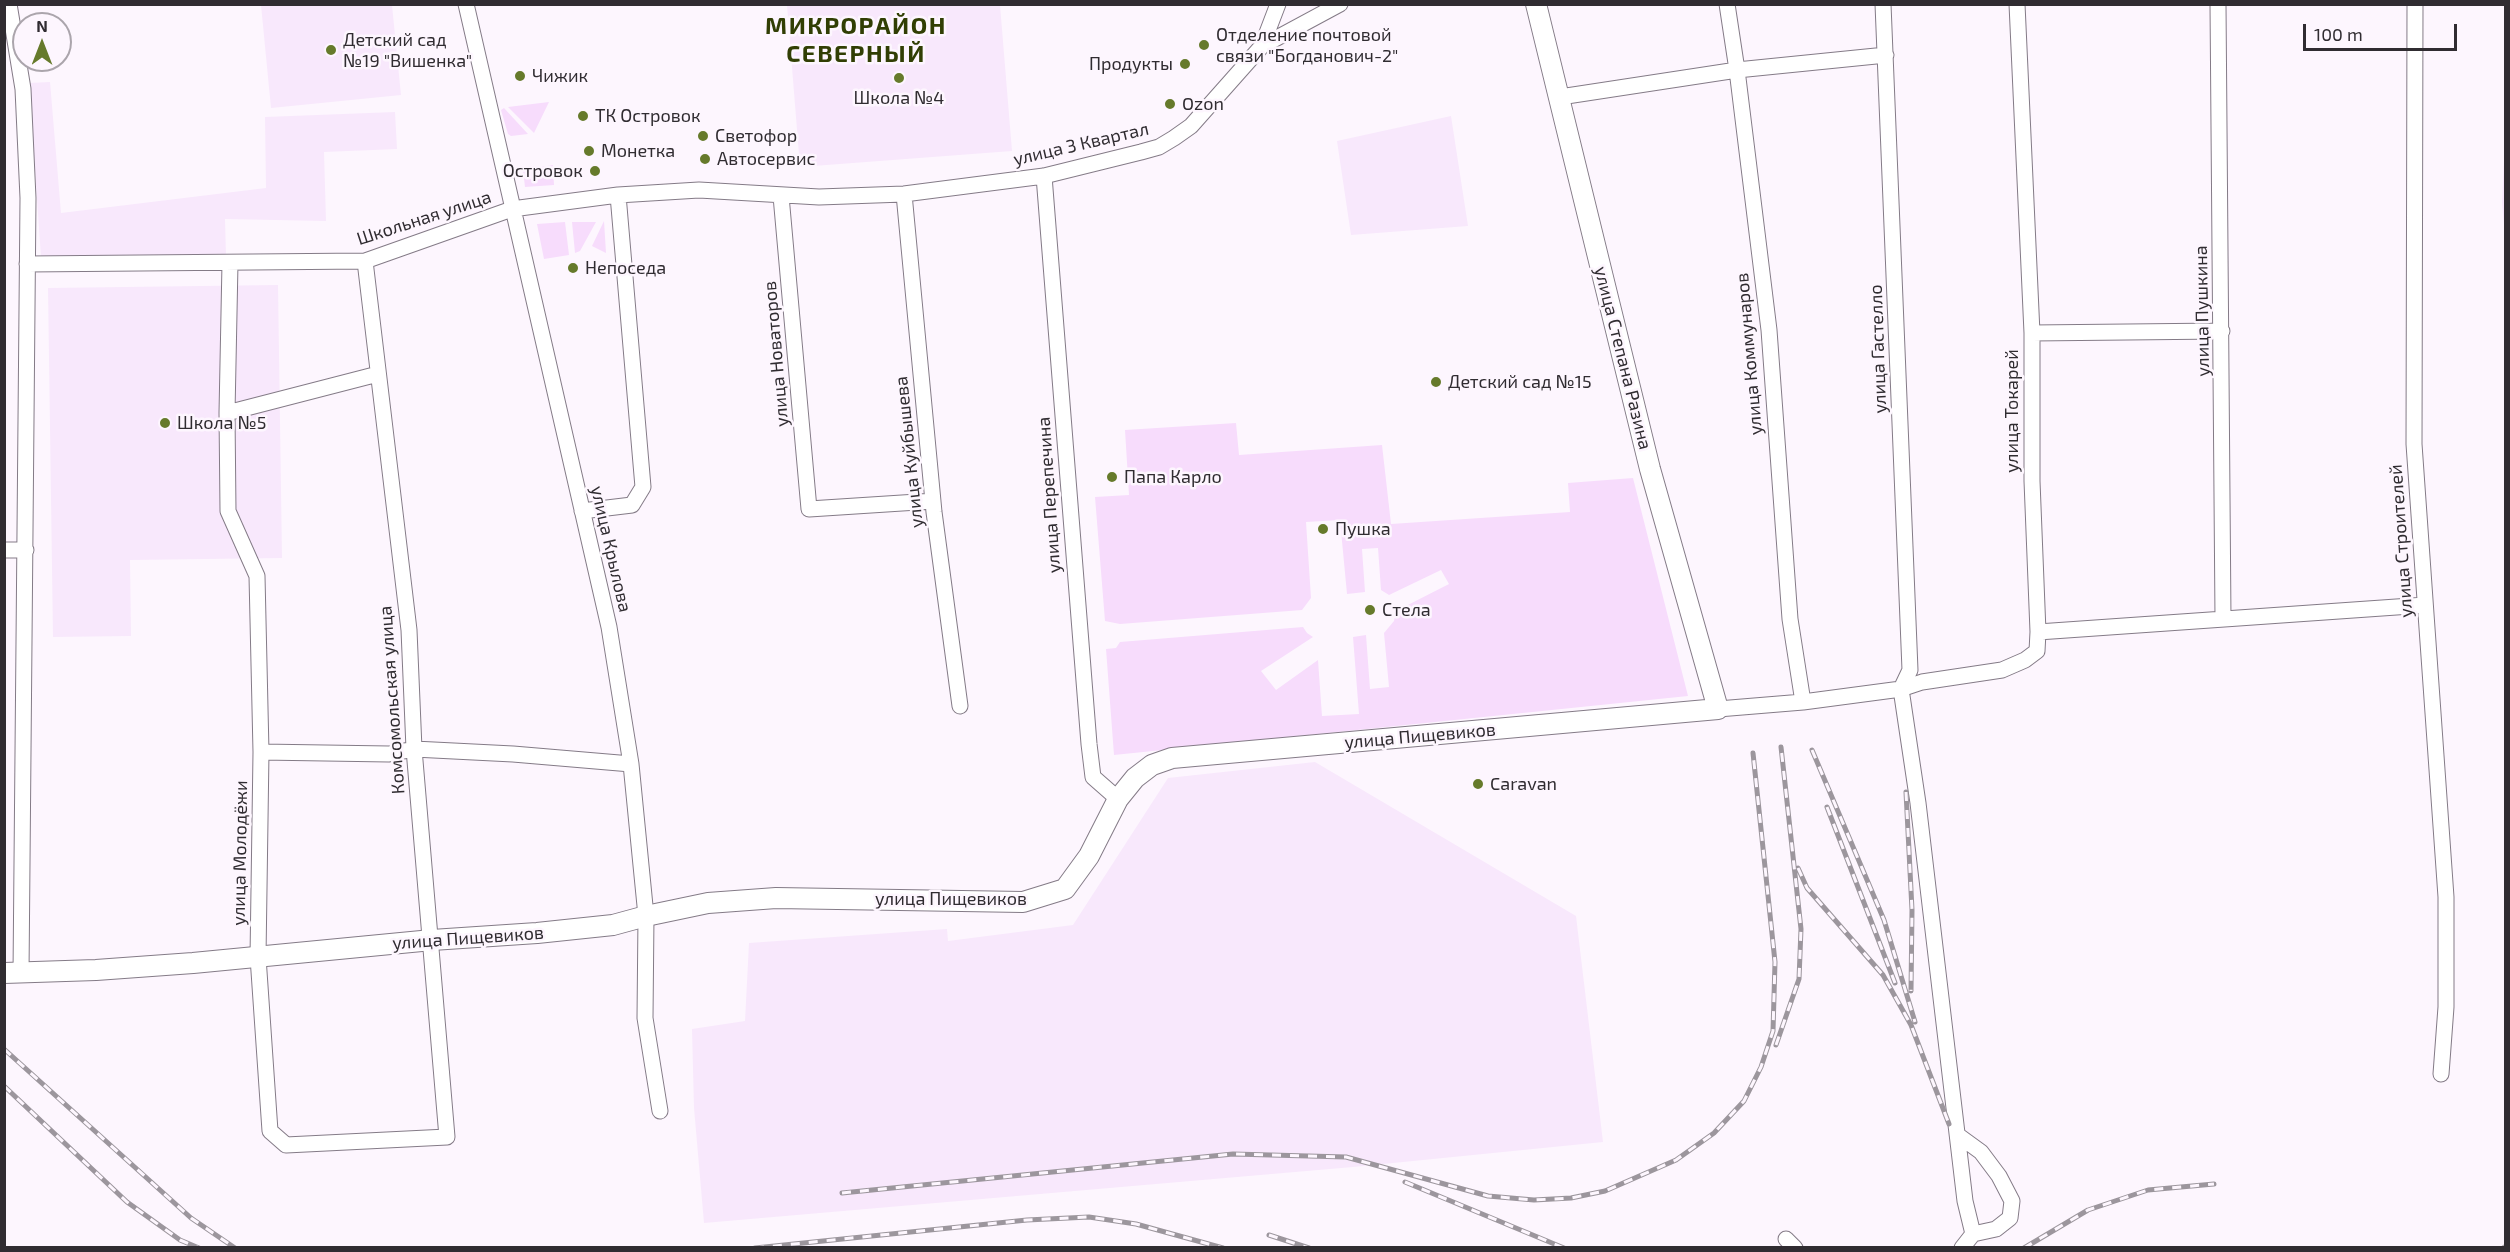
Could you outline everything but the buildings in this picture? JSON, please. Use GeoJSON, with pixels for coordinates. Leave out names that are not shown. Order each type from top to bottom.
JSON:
{"type":"FeatureCollection","features":[{"type":"Feature","properties":{"kind":"main road","name":"улица Степана Разина"},"geometry":{"type":"LineString","coordinates":[[1536,4],[1650,469],[1718,709]]}},
{"type":"Feature","properties":{"kind":"main road","name":"улица Пищевиков"},"geometry":{"type":"LineString","coordinates":[[13,973],[96,970],[613,926],[646,915],[708,903],[777,898],[1023,902],[1065,889],[1089,856],[1118,799],[1135,778],[1152,765],[1172,758],[1718,709]]}},
{"type":"Feature","properties":{"kind":"street"},"geometry":{"type":"LineString","coordinates":[[9,4],[23,89],[28,198],[26,550],[13,973]]}},
{"type":"Feature","properties":{"kind":"street","name":"улица Крылова"},"geometry":{"type":"LineString","coordinates":[[466,4],[609,627],[631,764],[646,915],[645,1018],[660,1111]]}},
{"type":"Feature","properties":{"kind":"street"},"geometry":{"type":"LineString","coordinates":[[1262,46],[1278,4]]}},
{"type":"Feature","properties":{"kind":"street"},"geometry":{"type":"LineString","coordinates":[[1262,46],[1340,4]]}},
{"type":"Feature","properties":{"kind":"street","name":"улица Коммунаров"},"geometry":{"type":"LineString","coordinates":[[1726,4],[1737,70],[1769,330],[1790,619],[1803,702]]}},
{"type":"Feature","properties":{"kind":"street","name":"улица Гастелло"},"geometry":{"type":"LineString","coordinates":[[1882,4],[1886,55],[1910,670],[1901,689]]}},
{"type":"Feature","properties":{"kind":"street","name":"улица Токарей"},"geometry":{"type":"LineString","coordinates":[[2017,4],[2032,333],[2032,481],[2038,632]]}},
{"type":"Feature","properties":{"kind":"street","name":"улица Пушкина"},"geometry":{"type":"LineString","coordinates":[[2218,4],[2223,618]]}},
{"type":"Feature","properties":{"kind":"street","name":"улица Строителей"},"geometry":{"type":"LineString","coordinates":[[2415,4],[2414,444],[2446,897],[2446,1007],[2441,1074]]}},
{"type":"Feature","properties":{"kind":"street","name":"улица 3 Квартал"},"geometry":{"type":"LineString","coordinates":[[904,194],[1044,176],[1158,147],[1191,126],[1262,46]]}},
{"type":"Feature","properties":{"kind":"street"},"geometry":{"type":"LineString","coordinates":[[1560,97],[1737,70],[1886,55]]}},
{"type":"Feature","properties":{"kind":"street","name":"улица Перепечина"},"geometry":{"type":"LineString","coordinates":[[1044,176],[1089,744],[1093,777],[1118,799]]}},
{"type":"Feature","properties":{"kind":"street","name":"Школьная улица"},"geometry":{"type":"LineString","coordinates":[[27,264],[365,261],[512,209],[618,195],[699,190],[781,196],[904,194]]}},
{"type":"Feature","properties":{"kind":"street","name":"улица Куйбышева"},"geometry":{"type":"LineString","coordinates":[[904,194],[933,501],[960,706]]}},
{"type":"Feature","properties":{"kind":"street"},"geometry":{"type":"LineString","coordinates":[[582,511],[632,505],[643,487],[618,195]]}},
{"type":"Feature","properties":{"kind":"street","name":"улица Новаторов"},"geometry":{"type":"LineString","coordinates":[[781,196],[809,510],[933,501]]}},
{"type":"Feature","properties":{"kind":"street","name":"Комсомольская улица"},"geometry":{"type":"LineString","coordinates":[[270,1131],[286,1145],[447,1137],[414,749],[409,630],[365,261]]}},
{"type":"Feature","properties":{"kind":"street"},"geometry":{"type":"LineString","coordinates":[[230,262],[227,413],[378,375]]}},
{"type":"Feature","properties":{"kind":"street"},"geometry":{"type":"LineString","coordinates":[[2032,333],[2222,330]]}},
{"type":"Feature","properties":{"kind":"street","name":"улица Молодёжи"},"geometry":{"type":"LineString","coordinates":[[227,413],[228,510],[257,576],[261,752],[258,957],[270,1131]]}},
{"type":"Feature","properties":{"kind":"street"},"geometry":{"type":"LineString","coordinates":[[4,550],[26,550]]}},
{"type":"Feature","properties":{"kind":"street"},"geometry":{"type":"LineString","coordinates":[[2038,632],[2425,605]]}},
{"type":"Feature","properties":{"kind":"street","name":"улица Пищевиков"},"geometry":{"type":"LineString","coordinates":[[1718,709],[1803,702],[1901,689],[1922,682],[2002,670],[2025,660],[2037,651],[2038,632]]}},
{"type":"Feature","properties":{"kind":"street"},"geometry":{"type":"LineString","coordinates":[[1901,689],[1918,803],[1965,1201],[1973,1234]]}},
{"type":"Feature","properties":{"kind":"street"},"geometry":{"type":"LineString","coordinates":[[261,752],[389,754],[414,749],[513,754],[631,764]]}},
{"type":"Feature","properties":{"kind":"street"},"geometry":{"type":"LineString","coordinates":[[1959,1136],[1981,1152],[1999,1176],[2012,1201],[2010,1218],[1996,1230],[1973,1234],[1962,1248]]}},
{"type":"Feature","properties":{"kind":"shaded area","name":"Детский сад №19 \"Вишенка\""},"geometry":{"type":"Polygon","coordinates":[[[261,5],[392,5],[401,95],[271,108],[261,5]]]}},
{"type":"Feature","properties":{"kind":"shaded area","name":"Школа №4"},"geometry":{"type":"Polygon","coordinates":[[[787,5],[1000,5],[1012,151],[800,167],[787,5]]]}},
{"type":"Feature","properties":{"kind":"shaded area"},"geometry":{"type":"Polygon","coordinates":[[[50,82],[61,213],[266,188],[265,117],[395,112],[397,149],[324,152],[326,221],[225,219],[226,256],[41,257],[29,83],[50,82]]]}},
{"type":"Feature","properties":{"kind":"shaded area"},"geometry":{"type":"Polygon","coordinates":[[[549,102],[534,133],[508,107],[549,102]]]}},
{"type":"Feature","properties":{"kind":"shaded area"},"geometry":{"type":"Polygon","coordinates":[[[504,108],[528,134],[511,136],[508,134],[501,110],[504,108]]]}},
{"type":"Feature","properties":{"kind":"shaded area"},"geometry":{"type":"Polygon","coordinates":[[[1451,116],[1468,226],[1351,235],[1337,141],[1451,116]]]}},
{"type":"Feature","properties":{"kind":"shaded area"},"geometry":{"type":"Polygon","coordinates":[[[2505,139],[2506,236],[2502,203],[2505,139]]]}},
{"type":"Feature","properties":{"kind":"shaded area"},"geometry":{"type":"Polygon","coordinates":[[[553,165],[554,185],[525,187],[523,170],[553,165]]]}},
{"type":"Feature","properties":{"kind":"shaded area"},"geometry":{"type":"Polygon","coordinates":[[[604,221],[606,253],[592,246],[604,221]]]}},
{"type":"Feature","properties":{"kind":"shaded area"},"geometry":{"type":"Polygon","coordinates":[[[565,222],[569,255],[544,259],[537,224],[565,222]]]}},
{"type":"Feature","properties":{"kind":"shaded area"},"geometry":{"type":"Polygon","coordinates":[[[572,222],[596,222],[580,251],[575,253],[572,222]]]}},
{"type":"Feature","properties":{"kind":"shaded area","name":"Школа №5"},"geometry":{"type":"Polygon","coordinates":[[[278,285],[282,558],[130,560],[131,636],[53,637],[48,288],[278,285]]]}},
{"type":"Feature","properties":{"kind":"shaded area"},"geometry":{"type":"Polygon","coordinates":[[[1236,423],[1239,455],[1382,445],[1391,524],[1570,512],[1568,483],[1633,478],[1688,696],[1114,755],[1106,649],[1116,648],[1120,642],[1303,627],[1313,637],[1261,671],[1276,690],[1318,660],[1322,716],[1359,714],[1353,637],[1366,635],[1370,689],[1389,687],[1384,633],[1394,621],[1396,611],[1449,584],[1441,570],[1389,595],[1381,590],[1378,548],[1362,549],[1365,592],[1347,594],[1340,520],[1306,522],[1311,598],[1302,610],[1120,624],[1105,621],[1095,497],[1129,495],[1125,430],[1236,423]]]}},
{"type":"Feature","properties":{"kind":"shaded area"},"geometry":{"type":"Polygon","coordinates":[[[1315,762],[1576,916],[1603,1142],[1353,1167],[704,1223],[694,1108],[692,1029],[745,1021],[749,943],[947,929],[948,941],[1073,925],[1168,778],[1315,762]]]}},
{"type":"Feature","properties":{"kind":"railway"},"geometry":{"type":"LineString","coordinates":[[1776,1045],[1799,979],[1801,929],[1781,747]]}},
{"type":"Feature","properties":{"kind":"railway"},"geometry":{"type":"LineString","coordinates":[[1812,750],[1884,920],[1915,1022]]}},
{"type":"Feature","properties":{"kind":"railway"},"geometry":{"type":"LineString","coordinates":[[842,1193],[1233,1154],[1346,1157],[1488,1196],[1534,1200],[1571,1198],[1605,1191],[1676,1160],[1714,1133],[1744,1101],[1761,1067],[1773,1031],[1775,962],[1753,753]]}},
{"type":"Feature","properties":{"kind":"railway"},"geometry":{"type":"LineString","coordinates":[[1906,792],[1912,910],[1911,991]]}},
{"type":"Feature","properties":{"kind":"railway"},"geometry":{"type":"LineString","coordinates":[[1827,807],[1895,983]]}},
{"type":"Feature","properties":{"kind":"railway"},"geometry":{"type":"LineString","coordinates":[[1798,868],[1807,888],[1883,975],[1911,1025],[1949,1124]]}},
{"type":"Feature","properties":{"kind":"railway"},"geometry":{"type":"LineString","coordinates":[[4,1049],[191,1218],[235,1248]]}},
{"type":"Feature","properties":{"kind":"railway"},"geometry":{"type":"LineString","coordinates":[[4,1086],[127,1202],[180,1240],[199,1248]]}},
{"type":"Feature","properties":{"kind":"railway"},"geometry":{"type":"LineString","coordinates":[[1405,1182],[1564,1248]]}},
{"type":"Feature","properties":{"kind":"railway"},"geometry":{"type":"LineString","coordinates":[[2024,1248],[2088,1210],[2148,1190],[2214,1184]]}},
{"type":"Feature","properties":{"kind":"railway"},"geometry":{"type":"LineString","coordinates":[[755,1248],[1027,1220],[1089,1217],[1136,1224],[1223,1248]]}},
{"type":"Feature","properties":{"kind":"railway"},"geometry":{"type":"LineString","coordinates":[[1269,1235],[1309,1248]]}},
{"type":"Feature","properties":{"kind":"place","name":"Отделение почтовой связи \"Богданович-2\""},"geometry":{"type":"Point","coordinates":[1204,45]}},
{"type":"Feature","properties":{"kind":"place","name":"Детский сад №19 \"Вишенка\""},"geometry":{"type":"Point","coordinates":[331,50]}},
{"type":"Feature","properties":{"kind":"place","name":"Продукты"},"geometry":{"type":"Point","coordinates":[1185,64]}},
{"type":"Feature","properties":{"kind":"place","name":"Чижик"},"geometry":{"type":"Point","coordinates":[520,76]}},
{"type":"Feature","properties":{"kind":"place","name":"Школа №4"},"geometry":{"type":"Point","coordinates":[899,78]}},
{"type":"Feature","properties":{"kind":"place","name":"Ozon"},"geometry":{"type":"Point","coordinates":[1170,104]}},
{"type":"Feature","properties":{"kind":"place","name":"ТК Островок"},"geometry":{"type":"Point","coordinates":[583,116]}},
{"type":"Feature","properties":{"kind":"place","name":"Светофор"},"geometry":{"type":"Point","coordinates":[703,136]}},
{"type":"Feature","properties":{"kind":"place","name":"Монетка"},"geometry":{"type":"Point","coordinates":[589,151]}},
{"type":"Feature","properties":{"kind":"place","name":"Автосервис"},"geometry":{"type":"Point","coordinates":[705,159]}},
{"type":"Feature","properties":{"kind":"place","name":"Островок"},"geometry":{"type":"Point","coordinates":[595,171]}},
{"type":"Feature","properties":{"kind":"place","name":"Непоседа"},"geometry":{"type":"Point","coordinates":[573,268]}},
{"type":"Feature","properties":{"kind":"place","name":"Детский сад №15"},"geometry":{"type":"Point","coordinates":[1436,382]}},
{"type":"Feature","properties":{"kind":"place","name":"Школа №5"},"geometry":{"type":"Point","coordinates":[165,423]}},
{"type":"Feature","properties":{"kind":"place","name":"Папа Карло"},"geometry":{"type":"Point","coordinates":[1112,477]}},
{"type":"Feature","properties":{"kind":"place","name":"Пушка"},"geometry":{"type":"Point","coordinates":[1323,529]}},
{"type":"Feature","properties":{"kind":"place","name":"Стела"},"geometry":{"type":"Point","coordinates":[1370,610]}},
{"type":"Feature","properties":{"kind":"place","name":"Caravan"},"geometry":{"type":"Point","coordinates":[1478,784]}},
{"type":"Feature","properties":{"kind":"district","name":"МИКРОРАЙОН СЕВЕРНЫЙ"},"geometry":{"type":"Point","coordinates":[856,40]}}]}
